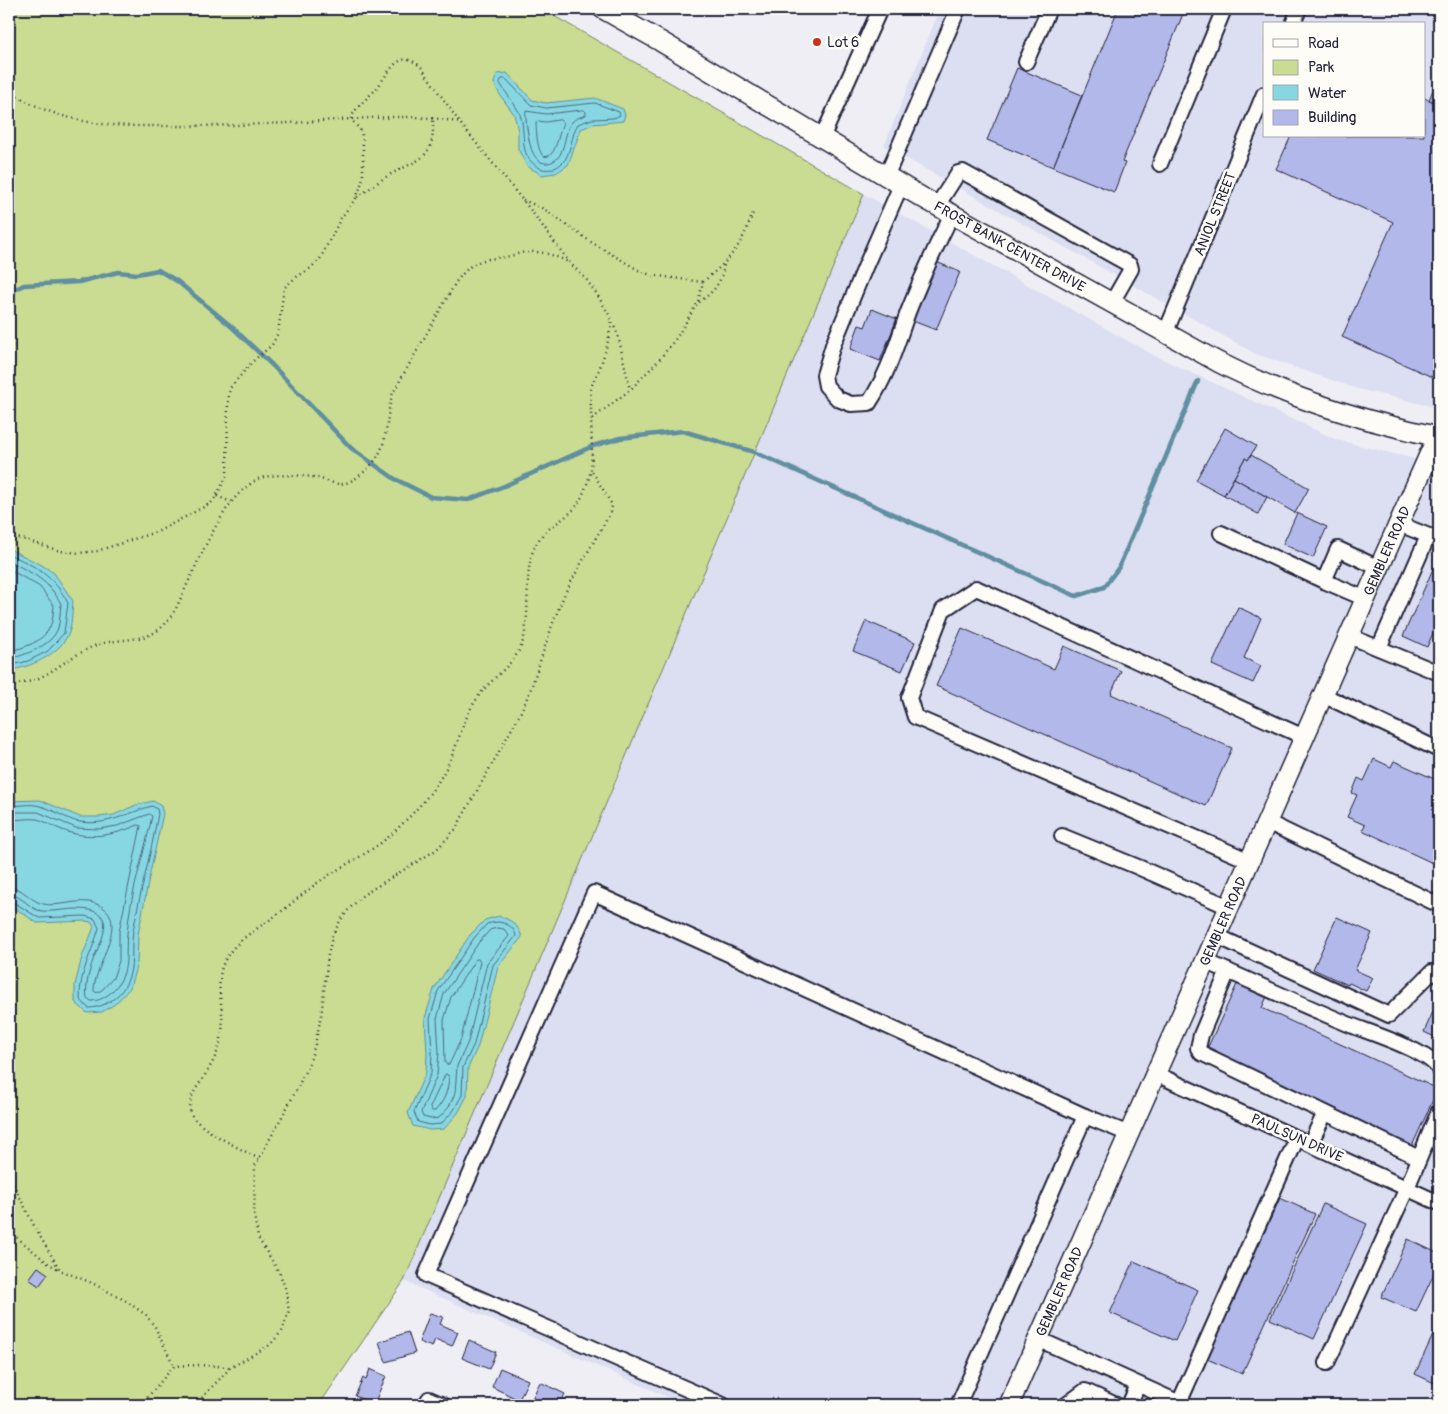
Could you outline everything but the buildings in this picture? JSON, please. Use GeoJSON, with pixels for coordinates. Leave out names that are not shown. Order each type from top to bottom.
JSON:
{"type":"FeatureCollection","features":[{"type":"Feature","properties":{"kind":"main road","name":"FROST BANK CENTER DRIVE"},"geometry":{"type":"LineString","coordinates":[[603,9],[660,41],[893,181],[1165,334],[1248,378],[1290,395],[1349,415],[1438,437]]}},
{"type":"Feature","properties":{"kind":"main road","name":"GEMBLER ROAD"},"geometry":{"type":"LineString","coordinates":[[1009,1405],[1438,437]]}},
{"type":"Feature","properties":{"kind":"street"},"geometry":{"type":"LineString","coordinates":[[822,138],[880,9]]}},
{"type":"Feature","properties":{"kind":"street"},"geometry":{"type":"LineString","coordinates":[[958,9],[893,181],[866,264],[834,345],[824,375],[826,386],[838,399],[852,404],[869,403],[881,384],[894,356],[908,313],[935,248],[945,210],[958,174],[963,172],[1130,265],[1131,269],[1111,304]]}},
{"type":"Feature","properties":{"kind":"street"},"geometry":{"type":"LineString","coordinates":[[1026,62],[1049,9]]}},
{"type":"Feature","properties":{"kind":"street"},"geometry":{"type":"LineString","coordinates":[[1160,164],[1224,9]]}},
{"type":"Feature","properties":{"kind":"street"},"geometry":{"type":"LineString","coordinates":[[1294,22],[1299,9]]}},
{"type":"Feature","properties":{"kind":"street","name":"ANIOL STREET"},"geometry":{"type":"LineString","coordinates":[[1165,334],[1263,96]]}},
{"type":"Feature","properties":{"kind":"street"},"geometry":{"type":"LineString","coordinates":[[1379,648],[1434,538],[1399,524]]}},
{"type":"Feature","properties":{"kind":"street"},"geometry":{"type":"LineString","coordinates":[[1221,533],[1366,599]]}},
{"type":"Feature","properties":{"kind":"street"},"geometry":{"type":"LineString","coordinates":[[1324,581],[1338,549],[1380,568]]}},
{"type":"Feature","properties":{"kind":"street"},"geometry":{"type":"LineString","coordinates":[[1250,861],[915,717],[909,698],[943,610],[976,588],[1304,737]]}},
{"type":"Feature","properties":{"kind":"street"},"geometry":{"type":"LineString","coordinates":[[1349,636],[1439,673]]}},
{"type":"Feature","properties":{"kind":"street"},"geometry":{"type":"LineString","coordinates":[[1323,695],[1439,750]]}},
{"type":"Feature","properties":{"kind":"street"},"geometry":{"type":"LineString","coordinates":[[1267,822],[1439,905]]}},
{"type":"Feature","properties":{"kind":"street"},"geometry":{"type":"LineString","coordinates":[[1062,836],[1229,907]]}},
{"type":"Feature","properties":{"kind":"street"},"geometry":{"type":"LineString","coordinates":[[723,1405],[426,1275],[594,894],[1085,1116],[1129,1134]]}},
{"type":"Feature","properties":{"kind":"street"},"geometry":{"type":"LineString","coordinates":[[1216,936],[1388,1014],[1432,972],[1439,975]]}},
{"type":"Feature","properties":{"kind":"street"},"geometry":{"type":"LineString","coordinates":[[1205,961],[1393,1042],[1434,1061],[1439,1069]]}},
{"type":"Feature","properties":{"kind":"street"},"geometry":{"type":"LineString","coordinates":[[1228,971],[1201,1035],[1198,1048],[1201,1054],[1419,1158]]}},
{"type":"Feature","properties":{"kind":"street","name":"PAULSUN DRIVE"},"geometry":{"type":"LineString","coordinates":[[1156,1074],[1439,1202]]}},
{"type":"Feature","properties":{"kind":"street"},"geometry":{"type":"LineString","coordinates":[[1327,1363],[1407,1188],[1439,1110]]}},
{"type":"Feature","properties":{"kind":"street"},"geometry":{"type":"LineString","coordinates":[[1310,1144],[1325,1113]]}},
{"type":"Feature","properties":{"kind":"street"},"geometry":{"type":"LineString","coordinates":[[958,1405],[1085,1116]]}},
{"type":"Feature","properties":{"kind":"street"},"geometry":{"type":"LineString","coordinates":[[1038,1339],[1181,1404],[1297,1138]]}},
{"type":"Feature","properties":{"kind":"street"},"geometry":{"type":"LineString","coordinates":[[1129,1405],[1138,1385]]}},
{"type":"Feature","properties":{"kind":"street"},"geometry":{"type":"LineString","coordinates":[[1066,1405],[1086,1391],[1116,1405]]}},
{"type":"Feature","properties":{"kind":"street"},"geometry":{"type":"LineString","coordinates":[[427,1402],[443,1405]]}},
{"type":"Feature","properties":{"kind":"path"},"geometry":{"type":"LineString","coordinates":[[351,119],[353,113],[400,61],[408,60],[422,67],[460,123],[598,296],[618,334],[630,390]]}},
{"type":"Feature","properties":{"kind":"path"},"geometry":{"type":"LineString","coordinates":[[9,92],[53,112],[75,119],[103,124],[233,126],[386,117],[433,119],[460,123]]}},
{"type":"Feature","properties":{"kind":"path"},"geometry":{"type":"LineString","coordinates":[[9,536],[60,551],[78,554],[97,551],[159,531],[211,503],[226,476],[227,470],[230,388],[252,362],[272,345],[278,333],[284,288],[295,278],[312,268],[320,259],[341,218],[356,198],[363,178],[363,141],[361,131],[351,119]]}},
{"type":"Feature","properties":{"kind":"path"},"geometry":{"type":"LineString","coordinates":[[356,198],[387,177],[423,159],[429,151],[432,141],[433,119]]}},
{"type":"Feature","properties":{"kind":"path"},"geometry":{"type":"LineString","coordinates":[[522,199],[544,209],[591,242],[640,271],[651,275],[703,282]]}},
{"type":"Feature","properties":{"kind":"path"},"geometry":{"type":"LineString","coordinates":[[591,420],[630,390],[659,360],[677,337],[698,302],[703,282],[724,264],[743,238],[754,210]]}},
{"type":"Feature","properties":{"kind":"path"},"geometry":{"type":"LineString","coordinates":[[9,684],[38,679],[83,651],[95,646],[107,642],[142,637],[162,628],[172,615],[231,502],[242,490],[259,479],[281,476],[316,477],[340,484],[356,478],[380,454],[389,404],[393,393],[456,282],[465,270],[485,258],[528,252],[548,253],[570,263]]}},
{"type":"Feature","properties":{"kind":"path"},"geometry":{"type":"LineString","coordinates":[[698,302],[710,294],[718,284],[722,276],[724,264]]}},
{"type":"Feature","properties":{"kind":"path"},"geometry":{"type":"LineString","coordinates":[[259,1159],[203,1128],[193,1119],[190,1112],[193,1093],[220,1048],[222,1009],[219,984],[225,960],[237,943],[246,936],[316,884],[369,852],[397,830],[430,792],[451,760],[462,726],[481,692],[520,649],[527,615],[530,562],[537,541],[575,508],[582,495],[591,469],[591,388],[607,348],[611,320]]}},
{"type":"Feature","properties":{"kind":"path"},"geometry":{"type":"LineString","coordinates":[[194,1405],[230,1368],[270,1345],[282,1331],[289,1311],[286,1290],[279,1272],[258,1238],[254,1215],[255,1166],[296,1091],[310,1061],[321,1017],[328,955],[332,938],[340,921],[355,902],[363,895],[436,850],[466,813],[519,716],[530,691],[565,593],[612,512],[612,505],[591,469]]}},
{"type":"Feature","properties":{"kind":"path"},"geometry":{"type":"LineString","coordinates":[[216,496],[231,502]]}},
{"type":"Feature","properties":{"kind":"path"},"geometry":{"type":"LineString","coordinates":[[9,1175],[35,1228],[60,1270]]}},
{"type":"Feature","properties":{"kind":"path"},"geometry":{"type":"LineString","coordinates":[[9,1231],[49,1264],[92,1283],[146,1314],[155,1326],[174,1366]]}},
{"type":"Feature","properties":{"kind":"path"},"geometry":{"type":"LineString","coordinates":[[141,1405],[174,1366],[199,1364],[230,1368]]}},
{"type":"Feature","properties":{"kind":"shaded area"},"geometry":{"type":"Polygon","coordinates":[[[940,9],[1439,9],[1439,408],[1358,389],[1256,354],[884,146],[940,9]]]}},
{"type":"Feature","properties":{"kind":"shaded area"},"geometry":{"type":"Polygon","coordinates":[[[864,194],[1155,356],[1337,440],[1439,465],[1439,1405],[686,1405],[404,1281],[864,194]]]}},
{"type":"Feature","properties":{"kind":"green space"},"geometry":{"type":"Polygon","coordinates":[[[9,9],[542,9],[864,194],[404,1281],[319,1405],[9,1405],[9,9]]]}},
{"type":"Feature","properties":{"kind":"water"},"geometry":{"type":"Polygon","coordinates":[[[507,73],[532,100],[546,103],[595,98],[623,109],[625,115],[623,121],[593,124],[581,129],[568,165],[556,173],[542,175],[527,166],[518,149],[518,131],[514,114],[494,83],[497,74],[507,73]]]}},
{"type":"Feature","properties":{"kind":"water"},"geometry":{"type":"Polygon","coordinates":[[[9,549],[54,573],[73,601],[70,628],[63,643],[50,655],[26,666],[9,671],[9,549]]]}},
{"type":"Feature","properties":{"kind":"water"},"geometry":{"type":"Polygon","coordinates":[[[40,800],[80,817],[114,815],[136,805],[153,801],[161,806],[163,814],[138,935],[137,963],[130,988],[115,1004],[102,1012],[87,1013],[75,1002],[75,985],[82,957],[94,927],[91,922],[37,923],[9,904],[9,801],[40,800]]]}},
{"type":"Feature","properties":{"kind":"water"},"geometry":{"type":"Polygon","coordinates":[[[499,916],[514,923],[522,937],[498,967],[478,1046],[468,1068],[467,1096],[458,1113],[444,1129],[430,1130],[413,1126],[408,1113],[426,1072],[425,1018],[434,989],[470,935],[485,920],[499,916]]]}},
{"type":"Feature","properties":{"kind":"waterway"},"geometry":{"type":"LineString","coordinates":[[9,292],[24,285],[79,282],[118,272],[137,274],[158,270],[177,281],[232,327],[272,365],[351,448],[395,479],[431,497],[468,500],[593,446],[620,438],[683,431],[754,452],[1076,596],[1104,587],[1119,567],[1198,381]]}},
{"type":"Feature","properties":{"kind":"place","name":"Lot 6"},"geometry":{"type":"Point","coordinates":[817,42]}}]}
